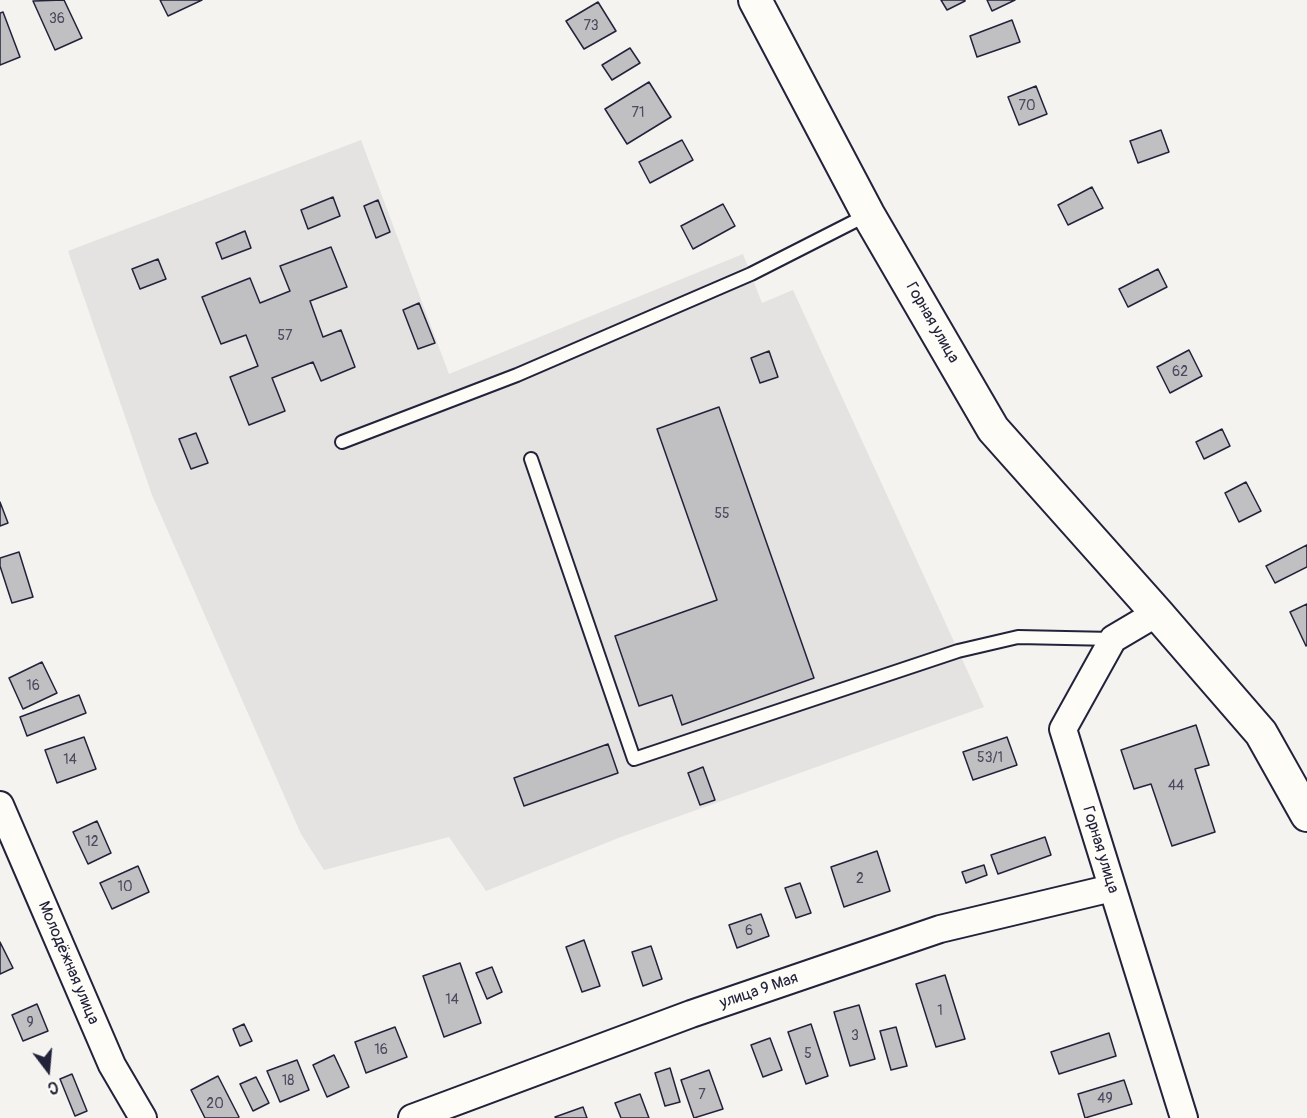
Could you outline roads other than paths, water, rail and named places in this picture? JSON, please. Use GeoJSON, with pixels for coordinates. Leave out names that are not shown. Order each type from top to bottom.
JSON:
{"type":"FeatureCollection","features":[{"type":"Feature","properties":{"kind":"street","name":"Горная улица"},"geometry":{"type":"LineString","coordinates":[[755,0],[868,214],[993,429],[1158,613],[1260,733],[1307,815]]}},
{"type":"Feature","properties":{"kind":"street"},"geometry":{"type":"LineString","coordinates":[[1113,639],[1158,613]]}},
{"type":"Feature","properties":{"kind":"street","name":"Горная улица"},"geometry":{"type":"LineString","coordinates":[[1113,639],[1063,729],[1184,1118]]}},
{"type":"Feature","properties":{"kind":"street","name":"Молодёжная улица"},"geometry":{"type":"LineString","coordinates":[[0,805],[112,1065],[143,1118]]}},
{"type":"Feature","properties":{"kind":"street","name":"улица 9 Мая"},"geometry":{"type":"LineString","coordinates":[[412,1118],[691,1014],[940,929],[1112,888]]}},
{"type":"Feature","properties":{"kind":"lane"},"geometry":{"type":"LineString","coordinates":[[342,442],[517,375],[729,283],[868,214]]}},
{"type":"Feature","properties":{"kind":"lane"},"geometry":{"type":"LineString","coordinates":[[531,459],[634,759],[958,651],[1018,637],[1113,639]]}}]}
